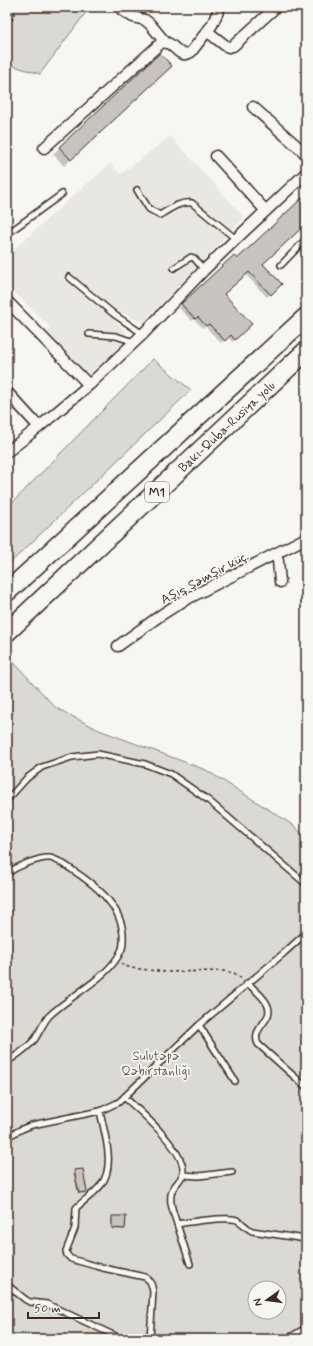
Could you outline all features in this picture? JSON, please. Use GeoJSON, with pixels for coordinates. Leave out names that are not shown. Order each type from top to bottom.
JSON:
{"type":"FeatureCollection","features":[{"type":"Feature","properties":{"kind":"highway"},"geometry":{"type":"LineString","coordinates":[[258,362],[306,304]]}},
{"type":"Feature","properties":{"kind":"highway","name":"Bakı-Quba-Rusiya yolu"},"geometry":{"type":"LineString","coordinates":[[7,592],[306,317]]}},
{"type":"Feature","properties":{"kind":"highway","name":"Bakı-Quba-Rusiya yolu"},"geometry":{"type":"LineString","coordinates":[[7,632],[306,351]]}},
{"type":"Feature","properties":{"kind":"street"},"geometry":{"type":"LineString","coordinates":[[122,10],[133,17],[145,20],[165,42],[169,43],[181,54],[187,54],[191,52],[208,32],[220,7]]}},
{"type":"Feature","properties":{"kind":"street"},"geometry":{"type":"LineString","coordinates":[[208,32],[226,46],[233,46],[276,7]]}},
{"type":"Feature","properties":{"kind":"street"},"geometry":{"type":"LineString","coordinates":[[44,148],[157,46],[165,42]]}},
{"type":"Feature","properties":{"kind":"street"},"geometry":{"type":"LineString","coordinates":[[253,107],[306,154]]}},
{"type":"Feature","properties":{"kind":"street"},"geometry":{"type":"LineString","coordinates":[[216,156],[266,211]]}},
{"type":"Feature","properties":{"kind":"street"},"geometry":{"type":"LineString","coordinates":[[7,452],[89,386],[143,334],[236,239],[304,179]]}},
{"type":"Feature","properties":{"kind":"street"},"geometry":{"type":"LineString","coordinates":[[7,301],[89,386]]}},
{"type":"Feature","properties":{"kind":"street"},"geometry":{"type":"LineString","coordinates":[[7,392],[39,427]]}},
{"type":"Feature","properties":{"kind":"street","name":"Aşıq Şəmşir küç."},"geometry":{"type":"LineString","coordinates":[[118,646],[161,615],[184,601],[306,538]]}},
{"type":"Feature","properties":{"kind":"street"},"geometry":{"type":"LineString","coordinates":[[276,554],[280,582]]}},
{"type":"Feature","properties":{"kind":"lane"},"geometry":{"type":"LineString","coordinates":[[137,190],[149,210],[160,215],[178,204],[187,202],[192,203],[236,239]]}},
{"type":"Feature","properties":{"kind":"lane"},"geometry":{"type":"LineString","coordinates":[[7,234],[62,194]]}},
{"type":"Feature","properties":{"kind":"lane"},"geometry":{"type":"LineString","coordinates":[[281,265],[306,239]]}},
{"type":"Feature","properties":{"kind":"lane"},"geometry":{"type":"LineString","coordinates":[[174,268],[190,257],[194,258],[204,270]]}},
{"type":"Feature","properties":{"kind":"lane"},"geometry":{"type":"LineString","coordinates":[[69,277],[115,315],[143,334]]}},
{"type":"Feature","properties":{"kind":"lane"},"geometry":{"type":"LineString","coordinates":[[89,334],[116,336],[135,342]]}},
{"type":"Feature","properties":{"kind":"lane"},"geometry":{"type":"LineString","coordinates":[[7,800],[27,778],[42,767],[72,757],[98,754],[145,764],[171,774],[208,800],[306,884]]}},
{"type":"Feature","properties":{"kind":"lane"},"geometry":{"type":"LineString","coordinates":[[7,873],[22,865],[44,858],[55,860],[73,871],[98,889],[110,902],[121,923],[123,947],[116,961],[99,977],[50,1016],[42,1025],[35,1039],[24,1051],[7,1062]]}},
{"type":"Feature","properties":{"kind":"lane"},"geometry":{"type":"LineString","coordinates":[[7,1137],[32,1125],[100,1111],[110,1107],[124,1098],[199,1025],[306,933]]}},
{"type":"Feature","properties":{"kind":"lane"},"geometry":{"type":"LineString","coordinates":[[247,983],[266,1002],[269,1012],[268,1016],[256,1033],[258,1044],[306,1087]]}},
{"type":"Feature","properties":{"kind":"lane"},"geometry":{"type":"LineString","coordinates":[[199,1025],[235,1081]]}},
{"type":"Feature","properties":{"kind":"lane"},"geometry":{"type":"LineString","coordinates":[[124,1098],[159,1130],[178,1153],[183,1165],[182,1175],[172,1191],[171,1198],[177,1224],[190,1264]]}},
{"type":"Feature","properties":{"kind":"lane"},"geometry":{"type":"LineString","coordinates":[[100,1111],[109,1158],[108,1169],[106,1177],[101,1184],[76,1208],[75,1228],[66,1251],[67,1255],[71,1259],[145,1277],[149,1280],[152,1284],[153,1292],[150,1339]]}},
{"type":"Feature","properties":{"kind":"lane"},"geometry":{"type":"LineString","coordinates":[[182,1175],[199,1176],[232,1172]]}},
{"type":"Feature","properties":{"kind":"lane"},"geometry":{"type":"LineString","coordinates":[[177,1224],[209,1220],[235,1219],[242,1222],[252,1231],[306,1238]]}},
{"type":"Feature","properties":{"kind":"lane"},"geometry":{"type":"LineString","coordinates":[[7,1285],[30,1302],[47,1304],[122,1339]]}},
{"type":"Feature","properties":{"kind":"lane"},"geometry":{"type":"LineString","coordinates":[[286,1339],[306,1328]]}},
{"type":"Feature","properties":{"kind":"path"},"geometry":{"type":"LineString","coordinates":[[7,38],[16,7]]}},
{"type":"Feature","properties":{"kind":"path"},"geometry":{"type":"LineString","coordinates":[[116,961],[131,968],[166,972],[223,971],[234,973],[247,983]]}},
{"type":"Feature","properties":{"kind":"shaded area"},"geometry":{"type":"Polygon","coordinates":[[[170,136],[244,217],[143,323],[119,311],[112,318],[126,332],[124,343],[85,377],[45,336],[50,327],[11,289],[7,292],[7,256],[110,164],[121,174],[170,136]]]}},
{"type":"Feature","properties":{"kind":"green space"},"geometry":{"type":"Polygon","coordinates":[[[7,7],[90,7],[40,74],[7,64],[7,7]]]}},
{"type":"Feature","properties":{"kind":"green space"},"geometry":{"type":"Polygon","coordinates":[[[153,359],[191,390],[7,566],[7,508],[153,359]]]}},
{"type":"Feature","properties":{"kind":"green space","name":"Sulutəpə Qəbirstanlığı"},"geometry":{"type":"Polygon","coordinates":[[[7,655],[56,708],[99,730],[206,770],[293,825],[306,837],[306,1339],[7,1339],[7,655]]]}},
{"type":"Feature","properties":{"kind":"building"},"geometry":{"type":"Polygon","coordinates":[[[160,53],[172,66],[71,160],[59,147],[160,53]]]}},
{"type":"Feature","properties":{"kind":"building"},"geometry":{"type":"Polygon","coordinates":[[[302,198],[306,202],[306,224],[263,264],[282,284],[271,295],[249,272],[224,294],[252,324],[235,340],[231,335],[225,341],[209,324],[206,326],[198,317],[195,319],[181,304],[234,255],[237,259],[302,198]]]}},
{"type":"Feature","properties":{"kind":"building"},"geometry":{"type":"Polygon","coordinates":[[[83,1169],[87,1192],[79,1193],[74,1170],[83,1169]]]}},
{"type":"Feature","properties":{"kind":"building"},"geometry":{"type":"Polygon","coordinates":[[[112,1216],[126,1216],[125,1229],[112,1228],[112,1216]]]}}]}
